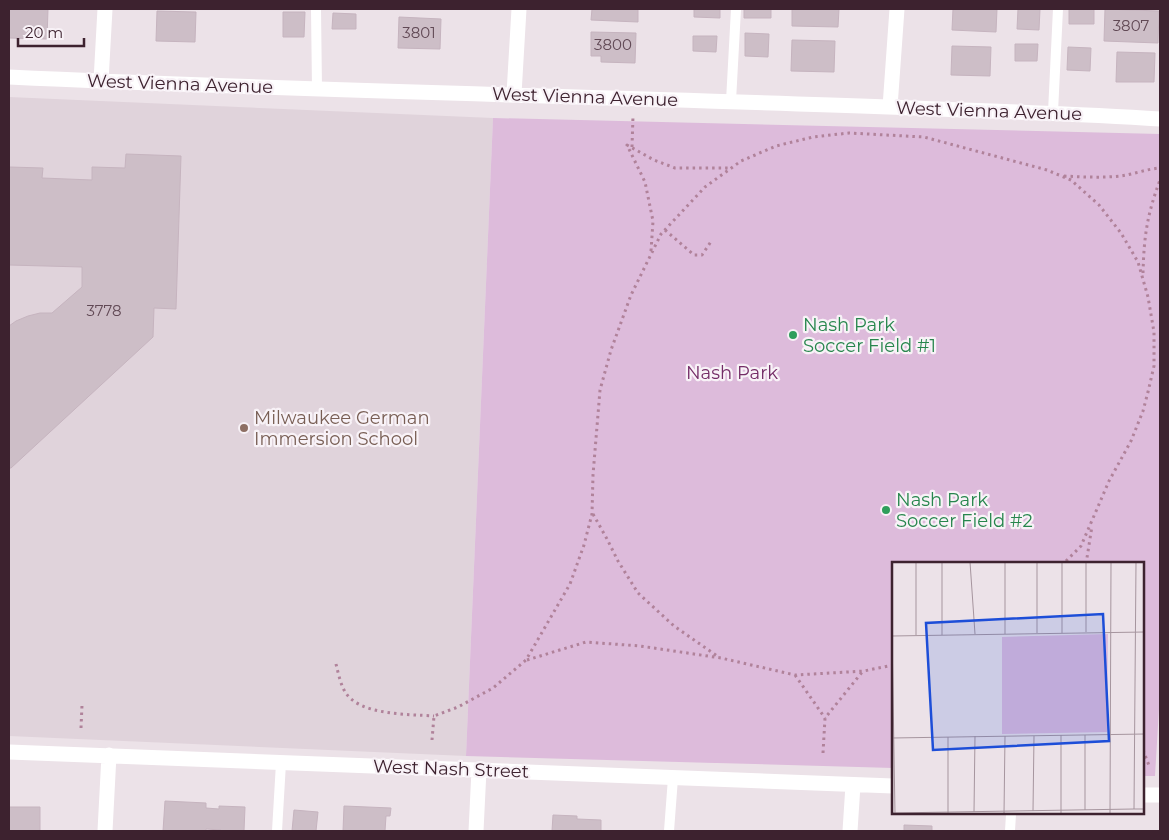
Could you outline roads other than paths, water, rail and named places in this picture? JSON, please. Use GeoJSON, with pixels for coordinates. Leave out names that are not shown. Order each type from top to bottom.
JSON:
{"type":"FeatureCollection","features":[{"type":"Feature","properties":{"kind":"street"},"geometry":{"type":"LineString","coordinates":[[101,81],[105,9]]}},
{"type":"Feature","properties":{"kind":"street"},"geometry":{"type":"LineString","coordinates":[[514,94],[519,9]]}},
{"type":"Feature","properties":{"kind":"street"},"geometry":{"type":"LineString","coordinates":[[890,107],[897,9]]}},
{"type":"Feature","properties":{"kind":"street","name":"West Vienna Avenue"},"geometry":{"type":"LineString","coordinates":[[9,78],[1053,112],[1160,119]]}},
{"type":"Feature","properties":{"kind":"street","name":"West Nash Street"},"geometry":{"type":"LineString","coordinates":[[9,752],[892,786]]}},
{"type":"Feature","properties":{"kind":"street"},"geometry":{"type":"LineString","coordinates":[[105,831],[109,756]]}},
{"type":"Feature","properties":{"kind":"street"},"geometry":{"type":"LineString","coordinates":[[476,831],[479,770]]}},
{"type":"Feature","properties":{"kind":"street"},"geometry":{"type":"LineString","coordinates":[[850,831],[853,785]]}},
{"type":"Feature","properties":{"kind":"street"},"geometry":{"type":"LineString","coordinates":[[1144,794],[1160,795]]}},
{"type":"Feature","properties":{"kind":"lane"},"geometry":{"type":"LineString","coordinates":[[316,9],[317,89]]}},
{"type":"Feature","properties":{"kind":"lane"},"geometry":{"type":"LineString","coordinates":[[731,101],[736,9]]}},
{"type":"Feature","properties":{"kind":"lane"},"geometry":{"type":"LineString","coordinates":[[1053,112],[1058,9]]}},
{"type":"Feature","properties":{"kind":"lane"},"geometry":{"type":"LineString","coordinates":[[278,831],[281,763]]}},
{"type":"Feature","properties":{"kind":"lane"},"geometry":{"type":"LineString","coordinates":[[669,831],[673,778]]}},
{"type":"Feature","properties":{"kind":"lane"},"geometry":{"type":"LineString","coordinates":[[1010,831],[1011,815]]}},
{"type":"Feature","properties":{"kind":"place","name":"Nash Park Soccer Field #1"},"geometry":{"type":"Point","coordinates":[793,335]}},
{"type":"Feature","properties":{"kind":"place","name":"Milwaukee German Immersion School"},"geometry":{"type":"Point","coordinates":[244,428]}},
{"type":"Feature","properties":{"kind":"place","name":"Nash Park Soccer Field #2"},"geometry":{"type":"Point","coordinates":[886,510]}},
{"type":"Feature","properties":{"kind":"park label","name":"Nash Park"},"geometry":{"type":"Point","coordinates":[732,373]}}]}
